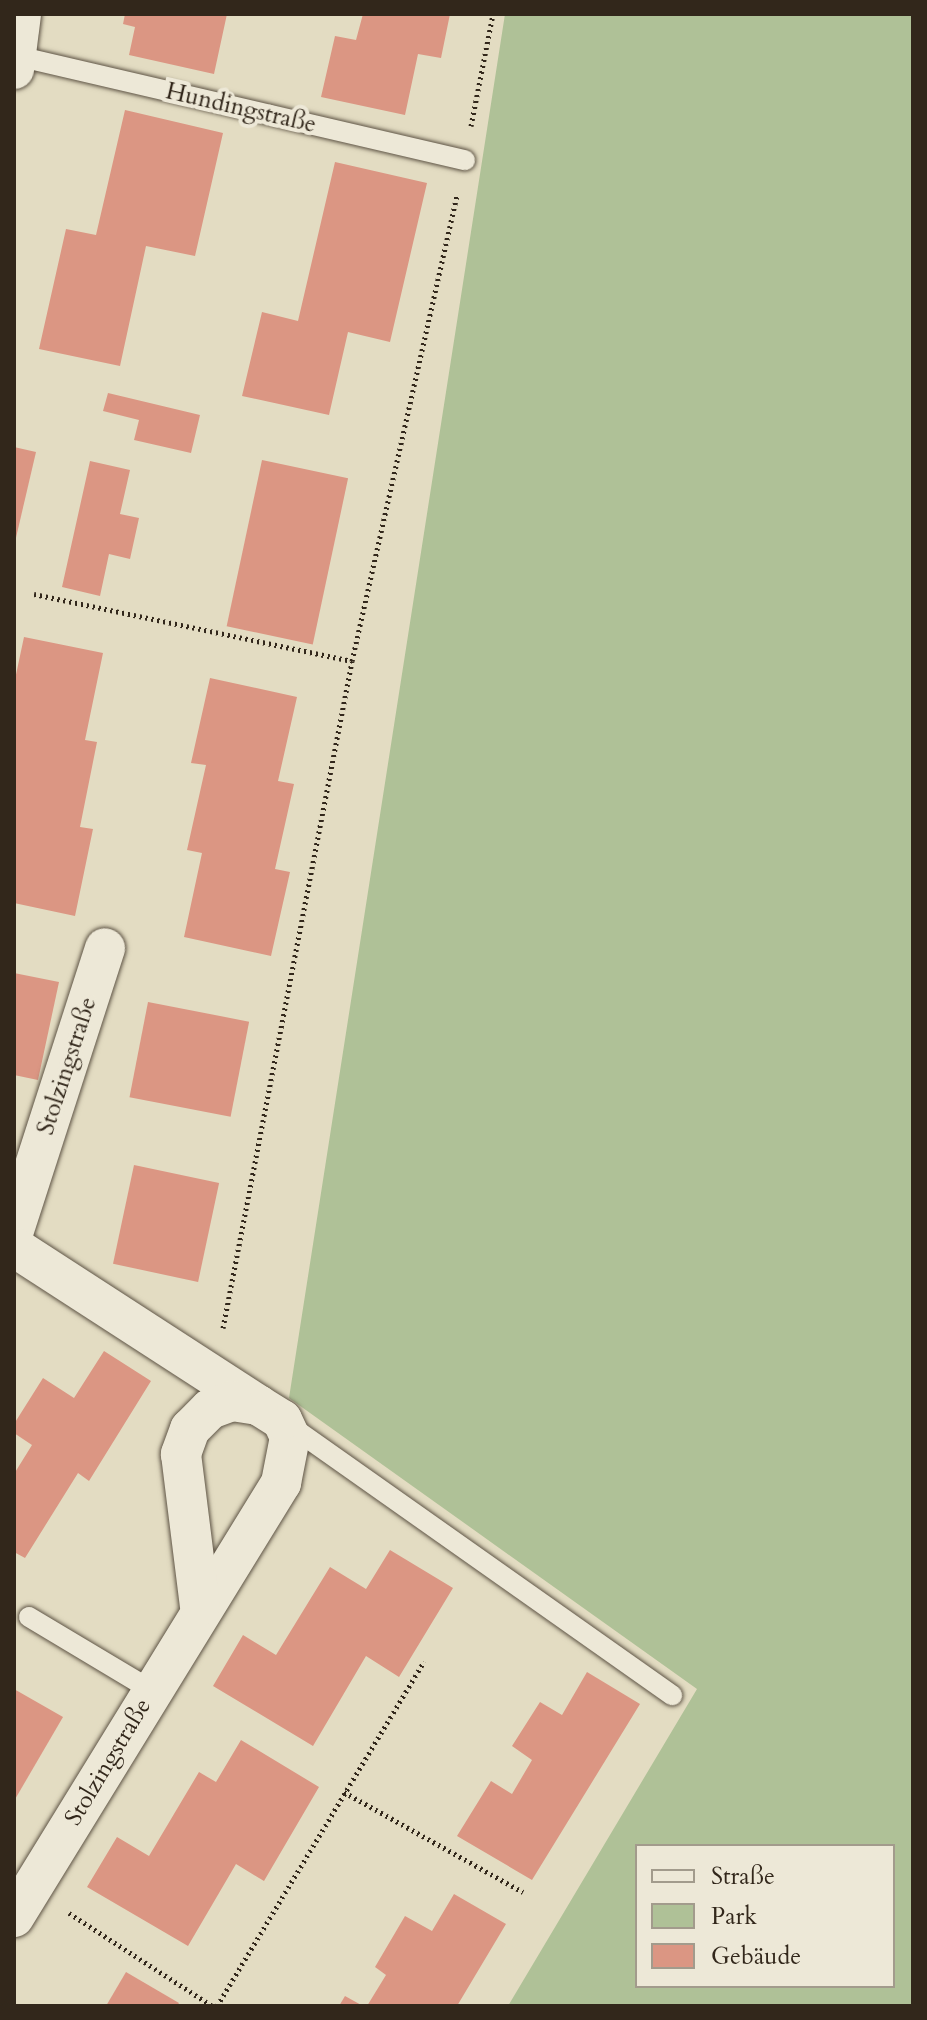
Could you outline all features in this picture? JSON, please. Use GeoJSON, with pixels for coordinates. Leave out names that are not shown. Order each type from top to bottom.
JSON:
{"type":"FeatureCollection","features":[{"type":"Feature","properties":{"kind":"street","name":"Hundingstraße"},"geometry":{"type":"LineString","coordinates":[[16,62],[21,14]]}},
{"type":"Feature","properties":{"kind":"street","name":"Stolzingstraße"},"geometry":{"type":"LineString","coordinates":[[14,1230],[105,948]]}},
{"type":"Feature","properties":{"kind":"street"},"geometry":{"type":"LineString","coordinates":[[14,1247],[270,1412]]}},
{"type":"Feature","properties":{"kind":"street"},"geometry":{"type":"LineString","coordinates":[[200,1606],[181,1454],[190,1429],[210,1409],[232,1401],[270,1412]]}},
{"type":"Feature","properties":{"kind":"street","name":"Stolzingstraße"},"geometry":{"type":"LineString","coordinates":[[23,1903],[200,1606],[281,1483],[290,1451],[270,1412]]}},
{"type":"Feature","properties":{"kind":"lane","name":"Hundingstraße"},"geometry":{"type":"LineString","coordinates":[[16,62],[465,160]]}},
{"type":"Feature","properties":{"kind":"lane"},"geometry":{"type":"LineString","coordinates":[[270,1412],[672,1695]]}},
{"type":"Feature","properties":{"kind":"lane"},"geometry":{"type":"LineString","coordinates":[[29,1617],[151,1690]]}},
{"type":"Feature","properties":{"kind":"path"},"geometry":{"type":"LineString","coordinates":[[211,1374],[352,661],[465,160],[493,14]]}},
{"type":"Feature","properties":{"kind":"path"},"geometry":{"type":"LineString","coordinates":[[34,594],[352,661]]}},
{"type":"Feature","properties":{"kind":"path"},"geometry":{"type":"LineString","coordinates":[[23,1903],[214,2006],[424,1661]]}},
{"type":"Feature","properties":{"kind":"path"},"geometry":{"type":"LineString","coordinates":[[344,1792],[523,1892]]}},
{"type":"Feature","properties":{"kind":"green space"},"geometry":{"type":"Polygon","coordinates":[[[505,14],[913,14],[913,2006],[508,2006],[697,1689],[289,1398],[505,14]]]}},
{"type":"Feature","properties":{"kind":"building"},"geometry":{"type":"Polygon","coordinates":[[[125,14],[227,14],[214,74],[129,55],[135,27],[123,24],[125,14]]]}},
{"type":"Feature","properties":{"kind":"building"},"geometry":{"type":"Polygon","coordinates":[[[363,14],[450,14],[441,58],[418,54],[405,115],[321,97],[335,36],[356,40],[363,14]]]}},
{"type":"Feature","properties":{"kind":"building"},"geometry":{"type":"Polygon","coordinates":[[[125,110],[223,133],[195,256],[146,246],[120,366],[39,349],[66,229],[96,235],[125,110]]]}},
{"type":"Feature","properties":{"kind":"building"},"geometry":{"type":"Polygon","coordinates":[[[335,162],[427,183],[390,342],[348,332],[329,415],[242,396],[262,312],[298,321],[335,162]]]}},
{"type":"Feature","properties":{"kind":"building"},"geometry":{"type":"Polygon","coordinates":[[[108,393],[200,415],[191,453],[134,440],[139,420],[103,411],[108,393]]]}},
{"type":"Feature","properties":{"kind":"building"},"geometry":{"type":"Polygon","coordinates":[[[14,447],[36,452],[15,542],[14,542],[14,447]]]}},
{"type":"Feature","properties":{"kind":"building"},"geometry":{"type":"Polygon","coordinates":[[[262,460],[348,478],[313,645],[227,626],[262,460]]]}},
{"type":"Feature","properties":{"kind":"building"},"geometry":{"type":"Polygon","coordinates":[[[90,461],[130,470],[120,514],[139,518],[130,559],[109,554],[100,596],[62,587],[90,461]]]}},
{"type":"Feature","properties":{"kind":"building"},"geometry":{"type":"Polygon","coordinates":[[[24,637],[103,653],[85,740],[97,742],[80,827],[93,829],[75,916],[14,903],[14,684],[24,637]]]}},
{"type":"Feature","properties":{"kind":"building"},"geometry":{"type":"Polygon","coordinates":[[[210,678],[297,697],[278,781],[294,784],[275,869],[290,872],[271,956],[184,937],[202,853],[187,850],[206,765],[191,763],[210,678]]]}},
{"type":"Feature","properties":{"kind":"building"},"geometry":{"type":"Polygon","coordinates":[[[14,973],[59,982],[38,1080],[14,1075],[14,973]]]}},
{"type":"Feature","properties":{"kind":"building"},"geometry":{"type":"Polygon","coordinates":[[[148,1002],[249,1022],[231,1117],[129,1097],[148,1002]]]}},
{"type":"Feature","properties":{"kind":"building"},"geometry":{"type":"Polygon","coordinates":[[[134,1165],[219,1183],[198,1282],[113,1264],[134,1165]]]}},
{"type":"Feature","properties":{"kind":"building"},"geometry":{"type":"Polygon","coordinates":[[[104,1351],[151,1381],[89,1481],[78,1473],[25,1558],[14,1552],[14,1474],[32,1445],[14,1433],[14,1424],[43,1378],[74,1398],[104,1351]]]}},
{"type":"Feature","properties":{"kind":"building"},"geometry":{"type":"Polygon","coordinates":[[[390,1550],[453,1588],[399,1677],[366,1656],[313,1746],[213,1686],[243,1635],[276,1655],[330,1567],[366,1589],[390,1550]]]}},
{"type":"Feature","properties":{"kind":"building"},"geometry":{"type":"Polygon","coordinates":[[[587,1672],[640,1704],[532,1880],[457,1836],[491,1781],[512,1794],[532,1760],[512,1746],[540,1702],[562,1715],[587,1672]]]}},
{"type":"Feature","properties":{"kind":"building"},"geometry":{"type":"Polygon","coordinates":[[[14,1689],[63,1717],[14,1801],[14,1689]]]}},
{"type":"Feature","properties":{"kind":"building"},"geometry":{"type":"Polygon","coordinates":[[[241,1740],[319,1787],[264,1881],[236,1864],[188,1946],[87,1887],[117,1837],[149,1856],[199,1772],[216,1782],[241,1740]]]}},
{"type":"Feature","properties":{"kind":"building"},"geometry":{"type":"Polygon","coordinates":[[[454,1894],[506,1924],[457,2006],[367,2006],[386,1975],[375,1967],[405,1916],[432,1931],[454,1894]]]}},
{"type":"Feature","properties":{"kind":"building"},"geometry":{"type":"Polygon","coordinates":[[[126,1972],[179,2003],[177,2006],[106,2006],[126,1972]]]}},
{"type":"Feature","properties":{"kind":"building"},"geometry":{"type":"Polygon","coordinates":[[[345,1996],[363,2006],[339,2006],[345,1996]]]}}]}
